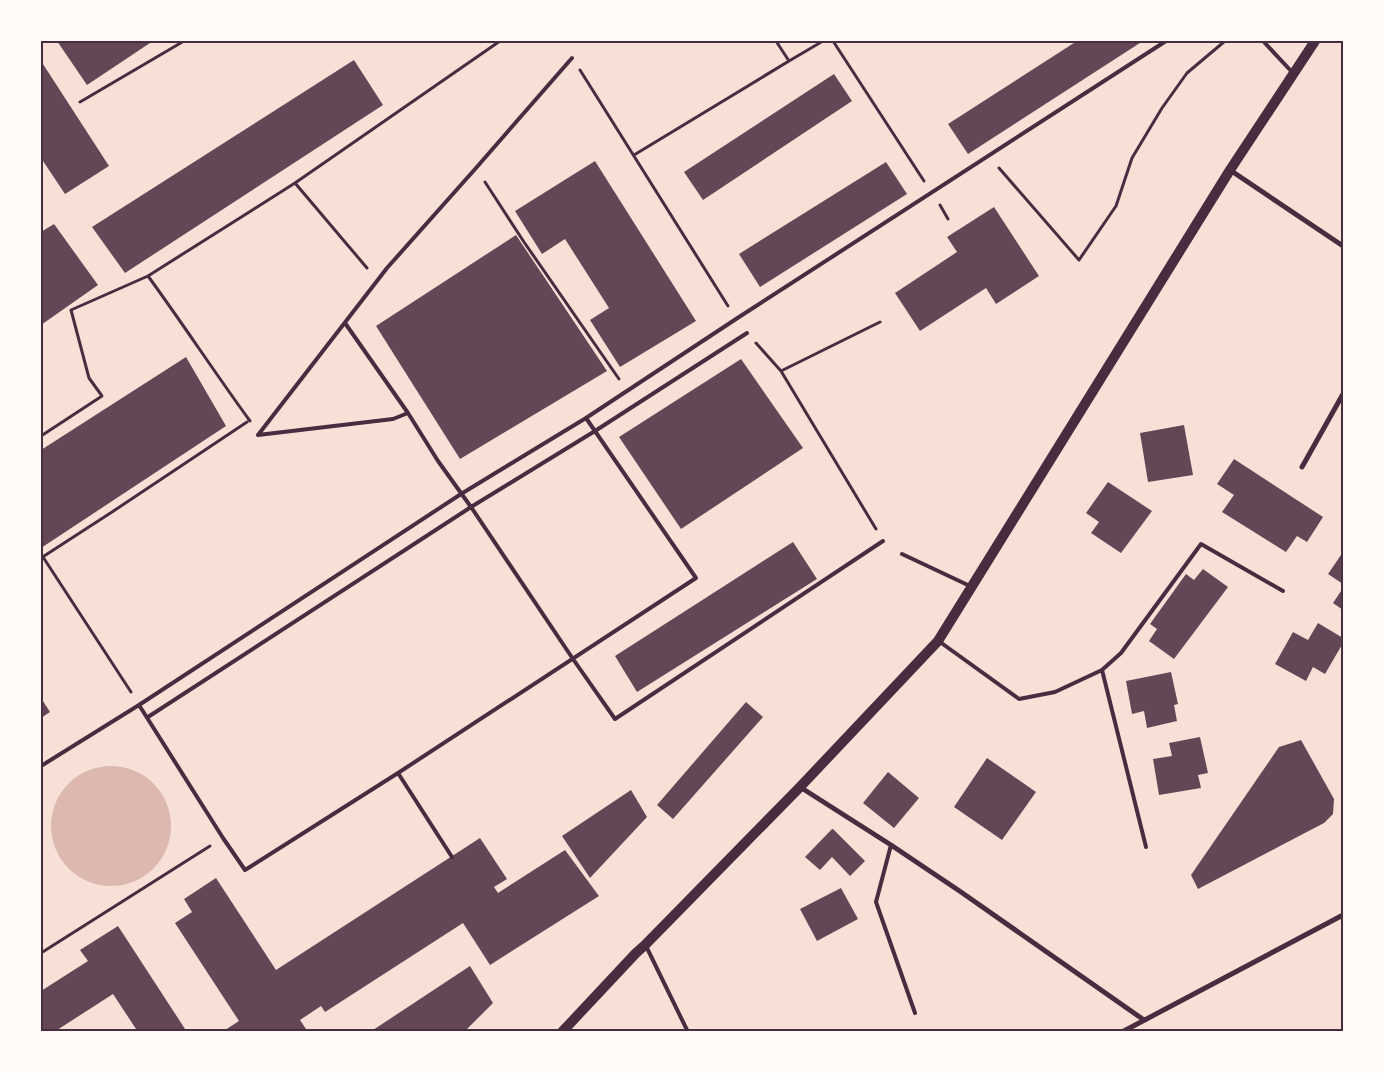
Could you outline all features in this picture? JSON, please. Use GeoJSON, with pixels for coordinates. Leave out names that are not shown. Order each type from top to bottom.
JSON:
{"type":"FeatureCollection","features":[{"type":"Feature","properties":{"kind":"main road"},"geometry":{"type":"LineString","coordinates":[[562,1032],[636,953],[800,787],[938,641],[1230,170],[1315,41]]}},
{"type":"Feature","properties":{"kind":"street"},"geometry":{"type":"LineString","coordinates":[[1230,170],[1343,246]]}},
{"type":"Feature","properties":{"kind":"street"},"geometry":{"type":"LineString","coordinates":[[1302,467],[1343,394]]}},
{"type":"Feature","properties":{"kind":"street"},"geometry":{"type":"LineString","coordinates":[[800,787],[961,892],[1144,1020]]}},
{"type":"Feature","properties":{"kind":"street"},"geometry":{"type":"LineString","coordinates":[[1122,1032],[1343,915]]}},
{"type":"Feature","properties":{"kind":"lane"},"geometry":{"type":"LineString","coordinates":[[41,766],[139,705],[461,494],[586,418],[1166,41]]}},
{"type":"Feature","properties":{"kind":"lane"},"geometry":{"type":"LineString","coordinates":[[1263,41],[1293,73]]}},
{"type":"Feature","properties":{"kind":"lane"},"geometry":{"type":"LineString","coordinates":[[258,435],[387,268],[572,58]]}},
{"type":"Feature","properties":{"kind":"lane"},"geometry":{"type":"LineString","coordinates":[[345,323],[615,719],[883,541]]}},
{"type":"Feature","properties":{"kind":"lane"},"geometry":{"type":"LineString","coordinates":[[148,718],[471,507],[595,431],[747,333]]}},
{"type":"Feature","properties":{"kind":"lane"},"geometry":{"type":"LineString","coordinates":[[258,435],[393,419],[408,414]]}},
{"type":"Feature","properties":{"kind":"lane"},"geometry":{"type":"LineString","coordinates":[[139,705],[245,870],[398,773],[696,578],[586,418]]}},
{"type":"Feature","properties":{"kind":"lane"},"geometry":{"type":"LineString","coordinates":[[938,641],[1019,699],[1055,692],[1102,670],[1121,653],[1201,544],[1283,591]]}},
{"type":"Feature","properties":{"kind":"lane"},"geometry":{"type":"LineString","coordinates":[[902,554],[972,586]]}},
{"type":"Feature","properties":{"kind":"lane"},"geometry":{"type":"LineString","coordinates":[[1102,670],[1146,847]]}},
{"type":"Feature","properties":{"kind":"lane"},"geometry":{"type":"LineString","coordinates":[[398,773],[452,856]]}},
{"type":"Feature","properties":{"kind":"lane"},"geometry":{"type":"LineString","coordinates":[[891,845],[876,902],[915,1014]]}},
{"type":"Feature","properties":{"kind":"lane"},"geometry":{"type":"LineString","coordinates":[[645,945],[688,1032]]}},
{"type":"Feature","properties":{"kind":"path"},"geometry":{"type":"LineString","coordinates":[[80,102],[184,41]]}},
{"type":"Feature","properties":{"kind":"path"},"geometry":{"type":"LineString","coordinates":[[41,436],[102,396],[89,378],[71,310],[148,276],[295,182],[500,41]]}},
{"type":"Feature","properties":{"kind":"path"},"geometry":{"type":"LineString","coordinates":[[776,41],[789,61]]}},
{"type":"Feature","properties":{"kind":"path"},"geometry":{"type":"LineString","coordinates":[[634,155],[823,41]]}},
{"type":"Feature","properties":{"kind":"path"},"geometry":{"type":"LineString","coordinates":[[832,41],[932,192]]}},
{"type":"Feature","properties":{"kind":"path"},"geometry":{"type":"LineString","coordinates":[[989,156],[1079,260],[1116,206],[1132,158],[1162,108],[1187,73],[1225,41]]}},
{"type":"Feature","properties":{"kind":"path"},"geometry":{"type":"LineString","coordinates":[[572,58],[736,319]]}},
{"type":"Feature","properties":{"kind":"path"},"geometry":{"type":"LineString","coordinates":[[476,168],[529,249],[627,391]]}},
{"type":"Feature","properties":{"kind":"path"},"geometry":{"type":"LineString","coordinates":[[295,182],[378,281]]}},
{"type":"Feature","properties":{"kind":"path"},"geometry":{"type":"LineString","coordinates":[[148,276],[258,435]]}},
{"type":"Feature","properties":{"kind":"path"},"geometry":{"type":"LineString","coordinates":[[781,371],[880,322]]}},
{"type":"Feature","properties":{"kind":"path"},"geometry":{"type":"LineString","coordinates":[[747,333],[781,371],[883,541]]}},
{"type":"Feature","properties":{"kind":"path"},"geometry":{"type":"LineString","coordinates":[[139,705],[42,558],[249,420]]}},
{"type":"Feature","properties":{"kind":"path"},"geometry":{"type":"LineString","coordinates":[[41,953],[223,838]]}},
{"type":"Feature","properties":{"kind":"shaded area"},"geometry":{"type":"Polygon","coordinates":[[[111,766],[134,771],[153,784],[166,803],[171,826],[166,849],[153,868],[134,881],[111,886],[88,881],[69,868],[56,849],[51,826],[56,803],[69,784],[88,771],[111,766]]]}},
{"type":"Feature","properties":{"kind":"building"},"geometry":{"type":"Polygon","coordinates":[[[57,41],[153,41],[87,85],[57,41]]]}},
{"type":"Feature","properties":{"kind":"building"},"geometry":{"type":"Polygon","coordinates":[[[1077,41],[1143,41],[968,154],[948,124],[1077,41]]]}},
{"type":"Feature","properties":{"kind":"building"},"geometry":{"type":"Polygon","coordinates":[[[354,60],[383,105],[125,273],[92,227],[354,60]]]}},
{"type":"Feature","properties":{"kind":"building"},"geometry":{"type":"Polygon","coordinates":[[[41,61],[109,166],[65,194],[41,158],[41,61]]]}},
{"type":"Feature","properties":{"kind":"building"},"geometry":{"type":"Polygon","coordinates":[[[834,74],[852,101],[703,200],[684,172],[834,74]]]}},
{"type":"Feature","properties":{"kind":"building"},"geometry":{"type":"Polygon","coordinates":[[[595,161],[696,321],[620,367],[590,320],[609,308],[565,239],[542,254],[515,211],[595,161]]]}},
{"type":"Feature","properties":{"kind":"building"},"geometry":{"type":"Polygon","coordinates":[[[886,162],[907,194],[760,287],[739,254],[886,162]]]}},
{"type":"Feature","properties":{"kind":"building"},"geometry":{"type":"Polygon","coordinates":[[[994,207],[1039,276],[996,304],[986,288],[920,331],[895,293],[957,252],[947,237],[994,207]]]}},
{"type":"Feature","properties":{"kind":"building"},"geometry":{"type":"Polygon","coordinates":[[[54,224],[98,285],[41,325],[41,232],[54,224]]]}},
{"type":"Feature","properties":{"kind":"building"},"geometry":{"type":"Polygon","coordinates":[[[516,235],[607,371],[460,459],[376,326],[516,235]]]}},
{"type":"Feature","properties":{"kind":"building"},"geometry":{"type":"Polygon","coordinates":[[[186,357],[226,426],[41,548],[41,450],[186,357]]]}},
{"type":"Feature","properties":{"kind":"building"},"geometry":{"type":"Polygon","coordinates":[[[741,359],[803,448],[681,529],[619,437],[741,359]]]}},
{"type":"Feature","properties":{"kind":"building"},"geometry":{"type":"Polygon","coordinates":[[[1184,425],[1193,475],[1148,482],[1140,433],[1184,425]]]}},
{"type":"Feature","properties":{"kind":"building"},"geometry":{"type":"Polygon","coordinates":[[[1234,459],[1323,517],[1307,542],[1297,536],[1286,552],[1222,512],[1234,495],[1217,484],[1234,459]]]}},
{"type":"Feature","properties":{"kind":"building"},"geometry":{"type":"Polygon","coordinates":[[[1108,482],[1152,511],[1121,553],[1091,533],[1099,522],[1086,513],[1108,482]]]}},
{"type":"Feature","properties":{"kind":"building"},"geometry":{"type":"Polygon","coordinates":[[[793,542],[817,579],[637,692],[615,656],[793,542]]]}},
{"type":"Feature","properties":{"kind":"building"},"geometry":{"type":"Polygon","coordinates":[[[1343,552],[1343,584],[1328,574],[1343,552]]]}},
{"type":"Feature","properties":{"kind":"building"},"geometry":{"type":"Polygon","coordinates":[[[1203,569],[1228,587],[1174,659],[1149,641],[1157,629],[1150,624],[1186,574],[1194,580],[1203,569]]]}},
{"type":"Feature","properties":{"kind":"building"},"geometry":{"type":"Polygon","coordinates":[[[1343,588],[1343,610],[1333,603],[1343,588]]]}},
{"type":"Feature","properties":{"kind":"building"},"geometry":{"type":"Polygon","coordinates":[[[1318,623],[1343,638],[1343,643],[1325,674],[1313,667],[1306,681],[1275,664],[1293,632],[1308,640],[1318,623]]]}},
{"type":"Feature","properties":{"kind":"building"},"geometry":{"type":"Polygon","coordinates":[[[1171,672],[1178,704],[1174,705],[1177,721],[1147,728],[1144,711],[1132,714],[1126,681],[1171,672]]]}},
{"type":"Feature","properties":{"kind":"building"},"geometry":{"type":"Polygon","coordinates":[[[41,698],[50,712],[41,718],[41,698]]]}},
{"type":"Feature","properties":{"kind":"building"},"geometry":{"type":"Polygon","coordinates":[[[746,702],[763,717],[673,819],[657,805],[746,702]]]}},
{"type":"Feature","properties":{"kind":"building"},"geometry":{"type":"Polygon","coordinates":[[[1200,737],[1208,773],[1198,775],[1201,788],[1159,795],[1153,759],[1172,756],[1169,743],[1200,737]]]}},
{"type":"Feature","properties":{"kind":"building"},"geometry":{"type":"Polygon","coordinates":[[[1301,740],[1334,799],[1333,814],[1324,823],[1198,889],[1191,875],[1279,747],[1301,740]]]}},
{"type":"Feature","properties":{"kind":"building"},"geometry":{"type":"Polygon","coordinates":[[[987,758],[1036,792],[1002,840],[954,807],[987,758]]]}},
{"type":"Feature","properties":{"kind":"building"},"geometry":{"type":"Polygon","coordinates":[[[888,772],[919,798],[894,828],[863,803],[888,772]]]}},
{"type":"Feature","properties":{"kind":"building"},"geometry":{"type":"Polygon","coordinates":[[[631,790],[647,817],[590,878],[562,836],[631,790]]]}},
{"type":"Feature","properties":{"kind":"building"},"geometry":{"type":"Polygon","coordinates":[[[832,829],[865,861],[850,876],[832,857],[820,870],[805,857],[832,829]]]}},
{"type":"Feature","properties":{"kind":"building"},"geometry":{"type":"Polygon","coordinates":[[[480,838],[507,879],[494,887],[498,893],[565,850],[599,896],[490,965],[463,923],[325,1012],[321,1006],[300,1020],[308,1032],[222,1032],[239,1021],[175,923],[192,912],[184,899],[216,878],[276,970],[480,838]]]}},
{"type":"Feature","properties":{"kind":"building"},"geometry":{"type":"Polygon","coordinates":[[[841,888],[858,919],[817,941],[800,909],[841,888]]]}},
{"type":"Feature","properties":{"kind":"building"},"geometry":{"type":"Polygon","coordinates":[[[118,926],[187,1032],[138,1032],[113,994],[54,1032],[41,1032],[41,991],[88,961],[80,950],[118,926]]]}},
{"type":"Feature","properties":{"kind":"building"},"geometry":{"type":"Polygon","coordinates":[[[470,966],[493,1003],[464,1032],[370,1032],[470,966]]]}}]}
